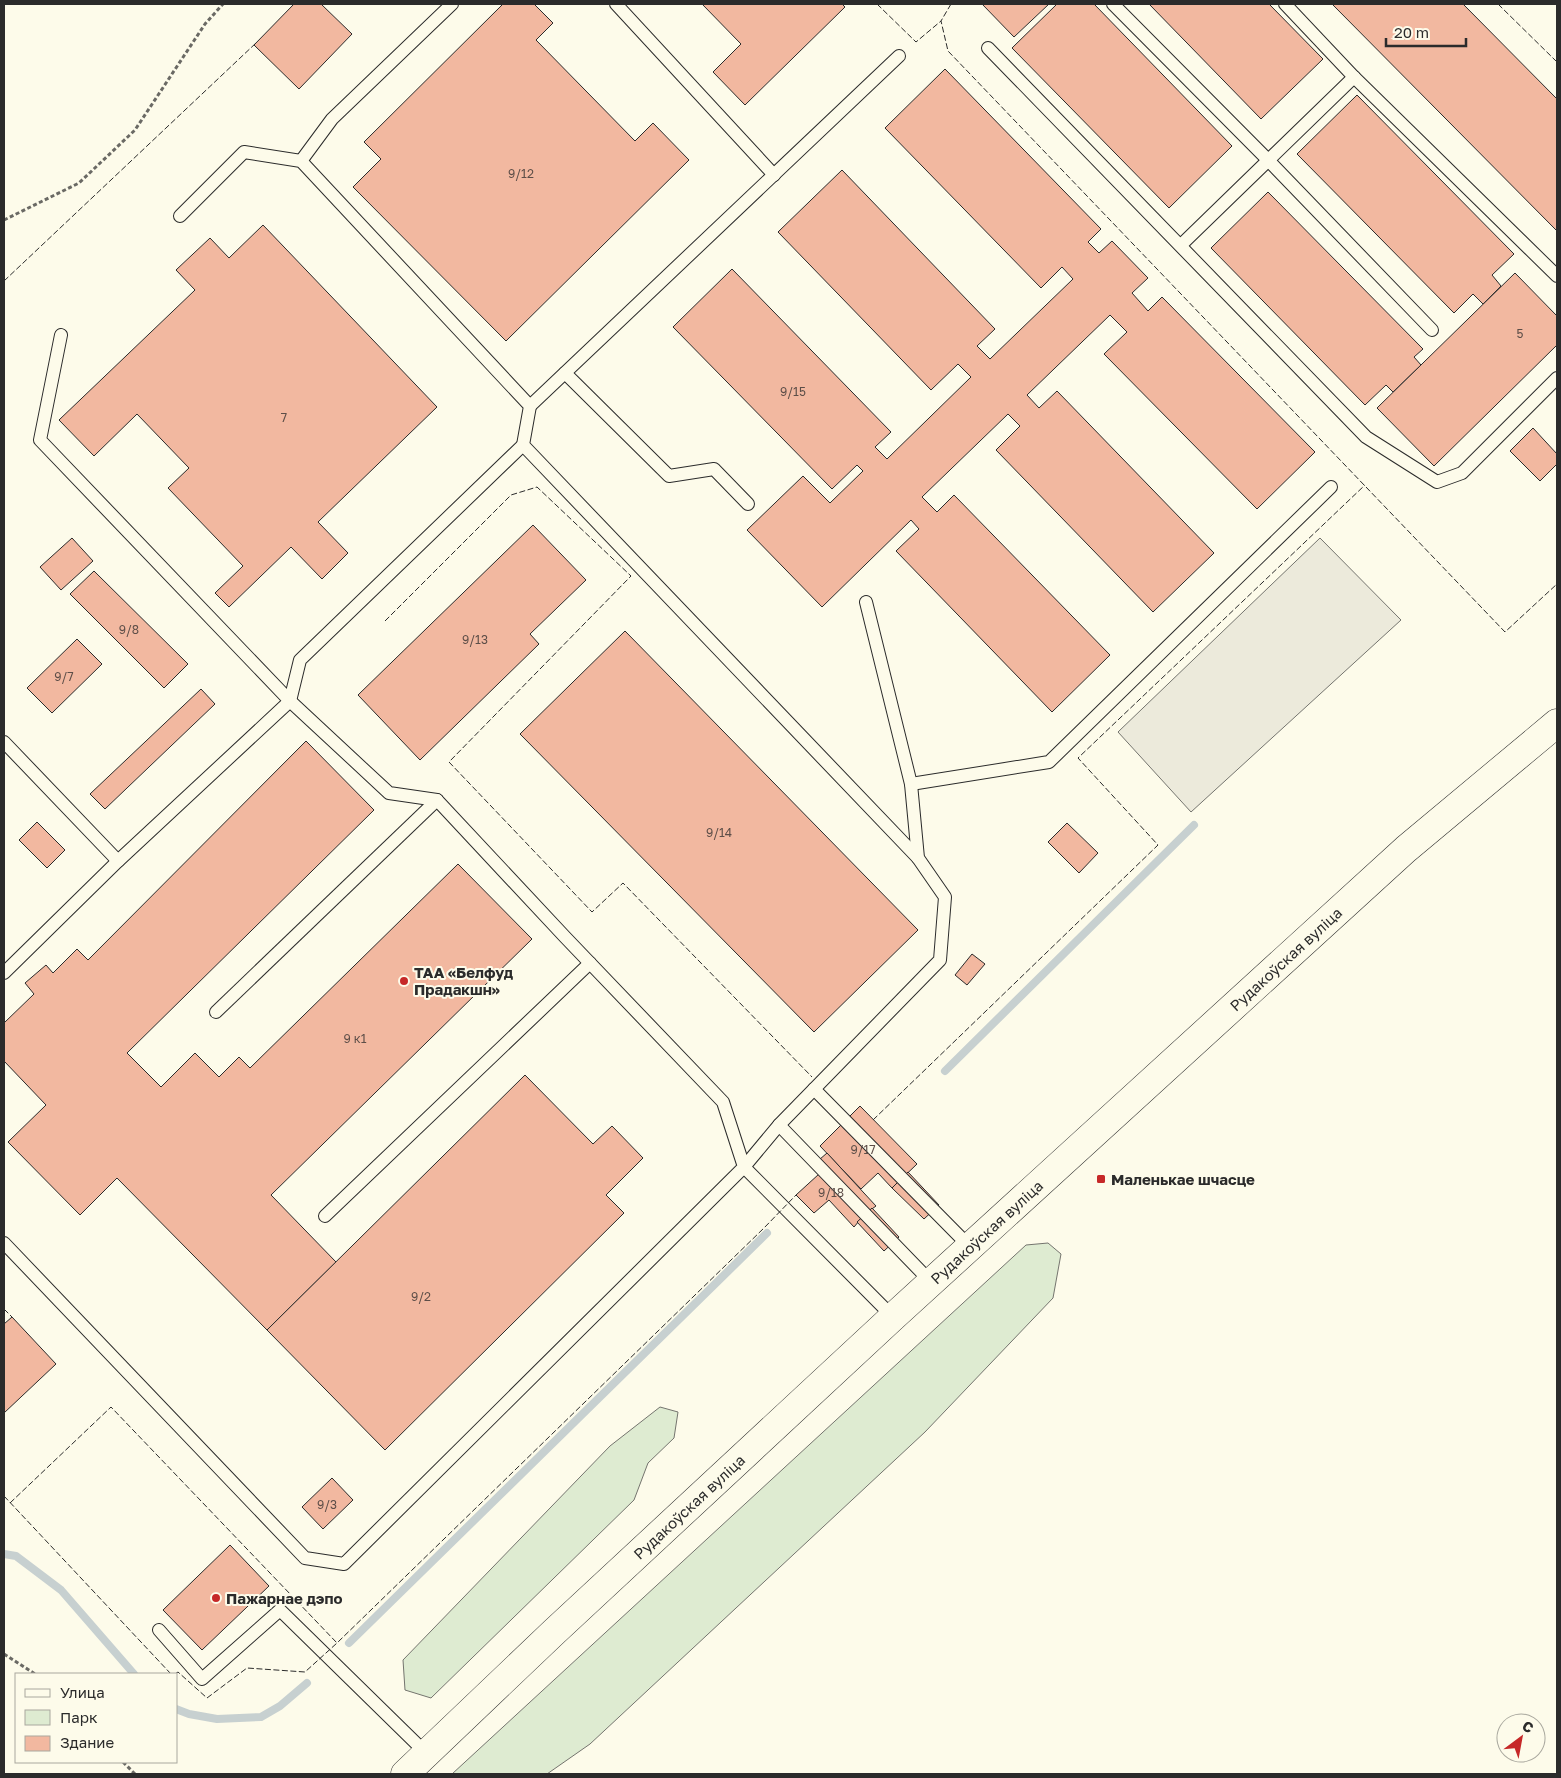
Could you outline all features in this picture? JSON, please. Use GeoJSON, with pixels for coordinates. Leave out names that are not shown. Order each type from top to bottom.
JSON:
{"type":"FeatureCollection","features":[{"type":"Feature","properties":{"kind":"street","name":"Рудакоўская вуліца"},"geometry":{"type":"LineString","coordinates":[[405,1774],[554,1632],[931,1282],[1406,849],[1557,723]]}},
{"type":"Feature","properties":{"kind":"lane"},"geometry":{"type":"LineString","coordinates":[[301,161],[332,119],[452,4]]}},
{"type":"Feature","properties":{"kind":"lane"},"geometry":{"type":"LineString","coordinates":[[616,4],[774,175]]}},
{"type":"Feature","properties":{"kind":"lane"},"geometry":{"type":"LineString","coordinates":[[1113,4],[1268,160],[1432,330]]}},
{"type":"Feature","properties":{"kind":"lane"},"geometry":{"type":"LineString","coordinates":[[1285,4],[1354,77],[1557,276]]}},
{"type":"Feature","properties":{"kind":"lane"},"geometry":{"type":"LineString","coordinates":[[988,48],[1366,437],[1437,482],[1462,472],[1557,378]]}},
{"type":"Feature","properties":{"kind":"lane"},"geometry":{"type":"LineString","coordinates":[[4,973],[118,861],[290,700],[300,660],[523,445],[530,406],[899,56]]}},
{"type":"Feature","properties":{"kind":"lane"},"geometry":{"type":"LineString","coordinates":[[1181,245],[1354,77]]}},
{"type":"Feature","properties":{"kind":"lane"},"geometry":{"type":"LineString","coordinates":[[180,216],[244,152],[301,161],[530,406]]}},
{"type":"Feature","properties":{"kind":"lane"},"geometry":{"type":"LineString","coordinates":[[61,335],[40,440],[290,700],[389,792],[437,800],[723,1102],[744,1167],[893,1317]]}},
{"type":"Feature","properties":{"kind":"lane"},"geometry":{"type":"LineString","coordinates":[[565,373],[669,476],[714,469],[748,504]]}},
{"type":"Feature","properties":{"kind":"lane"},"geometry":{"type":"LineString","coordinates":[[4,1243],[305,1558],[344,1564],[744,1167],[779,1125],[814,1088],[940,960],[945,897],[918,858],[523,445]]}},
{"type":"Feature","properties":{"kind":"lane"},"geometry":{"type":"LineString","coordinates":[[912,784],[1049,762],[1331,487]]}},
{"type":"Feature","properties":{"kind":"lane"},"geometry":{"type":"LineString","coordinates":[[866,602],[912,784],[918,858]]}},
{"type":"Feature","properties":{"kind":"lane"},"geometry":{"type":"LineString","coordinates":[[4,742],[118,861]]}},
{"type":"Feature","properties":{"kind":"lane"},"geometry":{"type":"LineString","coordinates":[[216,1012],[437,800]]}},
{"type":"Feature","properties":{"kind":"lane"},"geometry":{"type":"LineString","coordinates":[[326,1216],[590,963]]}},
{"type":"Feature","properties":{"kind":"lane"},"geometry":{"type":"LineString","coordinates":[[814,1088],[970,1247]]}},
{"type":"Feature","properties":{"kind":"lane"},"geometry":{"type":"LineString","coordinates":[[779,1125],[931,1282]]}},
{"type":"Feature","properties":{"kind":"lane"},"geometry":{"type":"LineString","coordinates":[[160,1630],[202,1679],[280,1610],[426,1753]]}},
{"type":"Feature","properties":{"kind":"path"},"geometry":{"type":"LineString","coordinates":[[4,220],[79,183],[135,130],[205,24],[223,4]]}},
{"type":"Feature","properties":{"kind":"path"},"geometry":{"type":"LineString","coordinates":[[4,1654],[33,1673]]}},
{"type":"Feature","properties":{"kind":"path"},"geometry":{"type":"LineString","coordinates":[[124,1763],[135,1774]]}},
{"type":"Feature","properties":{"kind":"green space"},"geometry":{"type":"Polygon","coordinates":[[[1048,1243],[1061,1254],[1053,1298],[925,1432],[590,1744],[547,1774],[452,1774],[1026,1245],[1048,1243]]]}},
{"type":"Feature","properties":{"kind":"green space"},"geometry":{"type":"Polygon","coordinates":[[[660,1407],[678,1412],[674,1438],[648,1463],[634,1500],[431,1698],[405,1690],[403,1660],[610,1446],[660,1407]]]}},
{"type":"Feature","properties":{"kind":"shaded area"},"geometry":{"type":"Polygon","coordinates":[[[1320,538],[1401,620],[1191,812],[1118,732],[1320,538]]]}},
{"type":"Feature","properties":{"kind":"building"},"geometry":{"type":"Polygon","coordinates":[[[294,4],[321,4],[352,34],[299,89],[254,45],[294,4]]]}},
{"type":"Feature","properties":{"kind":"building"},"geometry":{"type":"Polygon","coordinates":[[[503,4],[534,4],[553,23],[536,40],[635,141],[653,123],[689,160],[506,341],[353,187],[381,159],[364,142],[503,4]]]}},
{"type":"Feature","properties":{"kind":"building"},"geometry":{"type":"Polygon","coordinates":[[[702,4],[842,4],[845,7],[745,105],[713,72],[741,44],[702,4]]]}},
{"type":"Feature","properties":{"kind":"building"},"geometry":{"type":"Polygon","coordinates":[[[982,4],[1049,4],[1014,37],[982,4]]]}},
{"type":"Feature","properties":{"kind":"building"},"geometry":{"type":"Polygon","coordinates":[[[1057,4],[1094,4],[1232,146],[1169,208],[1012,48],[1057,4]]]}},
{"type":"Feature","properties":{"kind":"building"},"geometry":{"type":"Polygon","coordinates":[[[1149,4],[1269,4],[1323,59],[1261,119],[1149,4]]]}},
{"type":"Feature","properties":{"kind":"building"},"geometry":{"type":"Polygon","coordinates":[[[1332,4],[1463,4],[1557,99],[1556,230],[1332,4]]]}},
{"type":"Feature","properties":{"kind":"building"},"geometry":{"type":"Polygon","coordinates":[[[945,69],[1101,229],[1088,242],[1099,253],[1112,241],[1148,278],[1132,293],[1148,311],[1162,297],[1315,452],[1257,509],[1104,354],[1127,332],[1110,315],[1027,395],[1039,408],[1057,391],[1214,553],[1153,612],[996,450],[1020,426],[1008,414],[922,497],[937,512],[954,495],[1110,655],[1052,712],[896,551],[919,529],[911,520],[822,607],[747,530],[803,476],[830,503],[863,471],[857,465],[832,489],[673,327],[732,269],[891,432],[875,447],[887,459],[971,377],[958,364],[931,390],[778,232],[842,170],[995,329],[977,346],[990,359],[1073,279],[1062,267],[1041,288],[885,128],[945,69]]]}},
{"type":"Feature","properties":{"kind":"building"},"geometry":{"type":"Polygon","coordinates":[[[1357,95],[1514,254],[1492,275],[1501,286],[1483,304],[1473,294],[1454,313],[1297,154],[1357,95]]]}},
{"type":"Feature","properties":{"kind":"building"},"geometry":{"type":"Polygon","coordinates":[[[1268,192],[1423,349],[1414,357],[1421,365],[1393,392],[1386,385],[1365,405],[1211,248],[1268,192]]]}},
{"type":"Feature","properties":{"kind":"building"},"geometry":{"type":"Polygon","coordinates":[[[263,225],[437,407],[318,522],[348,553],[322,579],[291,547],[229,607],[215,593],[243,566],[168,488],[189,468],[137,414],[94,456],[59,420],[195,290],[176,270],[210,238],[229,258],[263,225]]]}},
{"type":"Feature","properties":{"kind":"building"},"geometry":{"type":"Polygon","coordinates":[[[1515,273],[1557,316],[1557,345],[1434,466],[1377,408],[1515,273]]]}},
{"type":"Feature","properties":{"kind":"building"},"geometry":{"type":"Polygon","coordinates":[[[1533,428],[1557,454],[1557,464],[1540,481],[1510,451],[1533,428]]]}},
{"type":"Feature","properties":{"kind":"building"},"geometry":{"type":"Polygon","coordinates":[[[533,525],[586,580],[530,634],[539,644],[420,760],[358,695],[533,525]]]}},
{"type":"Feature","properties":{"kind":"building"},"geometry":{"type":"Polygon","coordinates":[[[72,538],[93,561],[61,590],[40,567],[72,538]]]}},
{"type":"Feature","properties":{"kind":"building"},"geometry":{"type":"Polygon","coordinates":[[[94,571],[188,664],[164,688],[70,594],[94,571]]]}},
{"type":"Feature","properties":{"kind":"building"},"geometry":{"type":"Polygon","coordinates":[[[625,631],[918,930],[814,1032],[520,734],[625,631]]]}},
{"type":"Feature","properties":{"kind":"building"},"geometry":{"type":"Polygon","coordinates":[[[77,639],[102,664],[52,713],[27,688],[77,639]]]}},
{"type":"Feature","properties":{"kind":"building"},"geometry":{"type":"Polygon","coordinates":[[[201,689],[215,704],[105,809],[90,794],[201,689]]]}},
{"type":"Feature","properties":{"kind":"building"},"geometry":{"type":"Polygon","coordinates":[[[306,741],[374,810],[127,1053],[161,1087],[195,1053],[219,1077],[239,1057],[250,1068],[458,864],[532,939],[271,1195],[336,1262],[267,1330],[117,1178],[80,1215],[8,1142],[46,1105],[4,1061],[4,1023],[34,994],[25,983],[46,965],[53,973],[77,949],[88,960],[306,741]]]}},
{"type":"Feature","properties":{"kind":"building"},"geometry":{"type":"Polygon","coordinates":[[[37,822],[65,850],[47,868],[19,840],[37,822]]]}},
{"type":"Feature","properties":{"kind":"building"},"geometry":{"type":"Polygon","coordinates":[[[1067,823],[1098,853],[1079,873],[1048,842],[1067,823]]]}},
{"type":"Feature","properties":{"kind":"building"},"geometry":{"type":"Polygon","coordinates":[[[972,954],[985,964],[967,985],[955,975],[972,954]]]}},
{"type":"Feature","properties":{"kind":"building"},"geometry":{"type":"Polygon","coordinates":[[[525,1075],[593,1144],[612,1126],[643,1158],[606,1195],[624,1213],[385,1450],[267,1330],[525,1075]]]}},
{"type":"Feature","properties":{"kind":"building"},"geometry":{"type":"Polygon","coordinates":[[[860,1106],[917,1164],[892,1188],[878,1173],[861,1189],[820,1146],[860,1106]]]}},
{"type":"Feature","properties":{"kind":"building"},"geometry":{"type":"Polygon","coordinates":[[[827,1153],[876,1206],[865,1214],[854,1227],[829,1200],[814,1213],[796,1195],[819,1174],[812,1166],[827,1153]]]}},
{"type":"Feature","properties":{"kind":"building"},"geometry":{"type":"Polygon","coordinates":[[[908,1172],[939,1205],[924,1219],[892,1188],[908,1172]]]}},
{"type":"Feature","properties":{"kind":"building"},"geometry":{"type":"Polygon","coordinates":[[[872,1208],[899,1237],[884,1251],[857,1222],[872,1208]]]}},
{"type":"Feature","properties":{"kind":"building"},"geometry":{"type":"Polygon","coordinates":[[[12,1317],[56,1364],[4,1413],[4,1324],[12,1317]]]}},
{"type":"Feature","properties":{"kind":"building"},"geometry":{"type":"Polygon","coordinates":[[[332,1478],[353,1500],[323,1529],[302,1507],[332,1478]]]}},
{"type":"Feature","properties":{"kind":"building","name":"Пажарнае дэпо"},"geometry":{"type":"Polygon","coordinates":[[[230,1545],[269,1586],[202,1650],[163,1610],[230,1545]]]}},
{"type":"Feature","properties":{"kind":"waterway"},"geometry":{"type":"LineString","coordinates":[[945,1071],[1194,825]]}},
{"type":"Feature","properties":{"kind":"waterway"},"geometry":{"type":"LineString","coordinates":[[349,1643],[767,1233]]}},
{"type":"Feature","properties":{"kind":"waterway"},"geometry":{"type":"LineString","coordinates":[[4,1554],[16,1556],[61,1590],[133,1673]]}},
{"type":"Feature","properties":{"kind":"waterway"},"geometry":{"type":"LineString","coordinates":[[178,1710],[189,1714],[217,1719],[261,1717],[280,1706],[307,1683]]}},
{"type":"Feature","properties":{"kind":"fence"},"geometry":{"type":"LineString","coordinates":[[877,4],[916,42],[941,21]]}},
{"type":"Feature","properties":{"kind":"fence"},"geometry":{"type":"LineString","coordinates":[[951,4],[941,21],[948,51],[1505,632],[1557,584]]}},
{"type":"Feature","properties":{"kind":"fence"},"geometry":{"type":"LineString","coordinates":[[1498,4],[1557,62]]}},
{"type":"Feature","properties":{"kind":"fence"},"geometry":{"type":"LineString","coordinates":[[4,281],[256,43]]}},
{"type":"Feature","properties":{"kind":"fence"},"geometry":{"type":"LineString","coordinates":[[873,1120],[1158,845],[1078,758],[1365,485]]}},
{"type":"Feature","properties":{"kind":"fence"},"geometry":{"type":"LineString","coordinates":[[385,621],[511,495],[537,487],[631,576],[449,762],[592,912],[623,883],[812,1077]]}},
{"type":"Feature","properties":{"kind":"fence"},"geometry":{"type":"LineString","coordinates":[[176,1673],[178,1672],[207,1698],[247,1668],[305,1672],[796,1195]]}},
{"type":"Feature","properties":{"kind":"fence"},"geometry":{"type":"LineString","coordinates":[[4,1309],[12,1317]]}},
{"type":"Feature","properties":{"kind":"fence"},"geometry":{"type":"LineString","coordinates":[[10,1503],[111,1407],[337,1643]]}},
{"type":"Feature","properties":{"kind":"fence"},"geometry":{"type":"LineString","coordinates":[[4,1496],[170,1673]]}},
{"type":"Feature","properties":{"kind":"place","name":"ТАА «Белфуд Прадакшн»"},"geometry":{"type":"Point","coordinates":[404,981]}},
{"type":"Feature","properties":{"kind":"place","name":"Маленькае шчасце"},"geometry":{"type":"Point","coordinates":[1101,1179]}},
{"type":"Feature","properties":{"kind":"place","name":"Пажарнае дэпо"},"geometry":{"type":"Point","coordinates":[216,1598]}}]}
